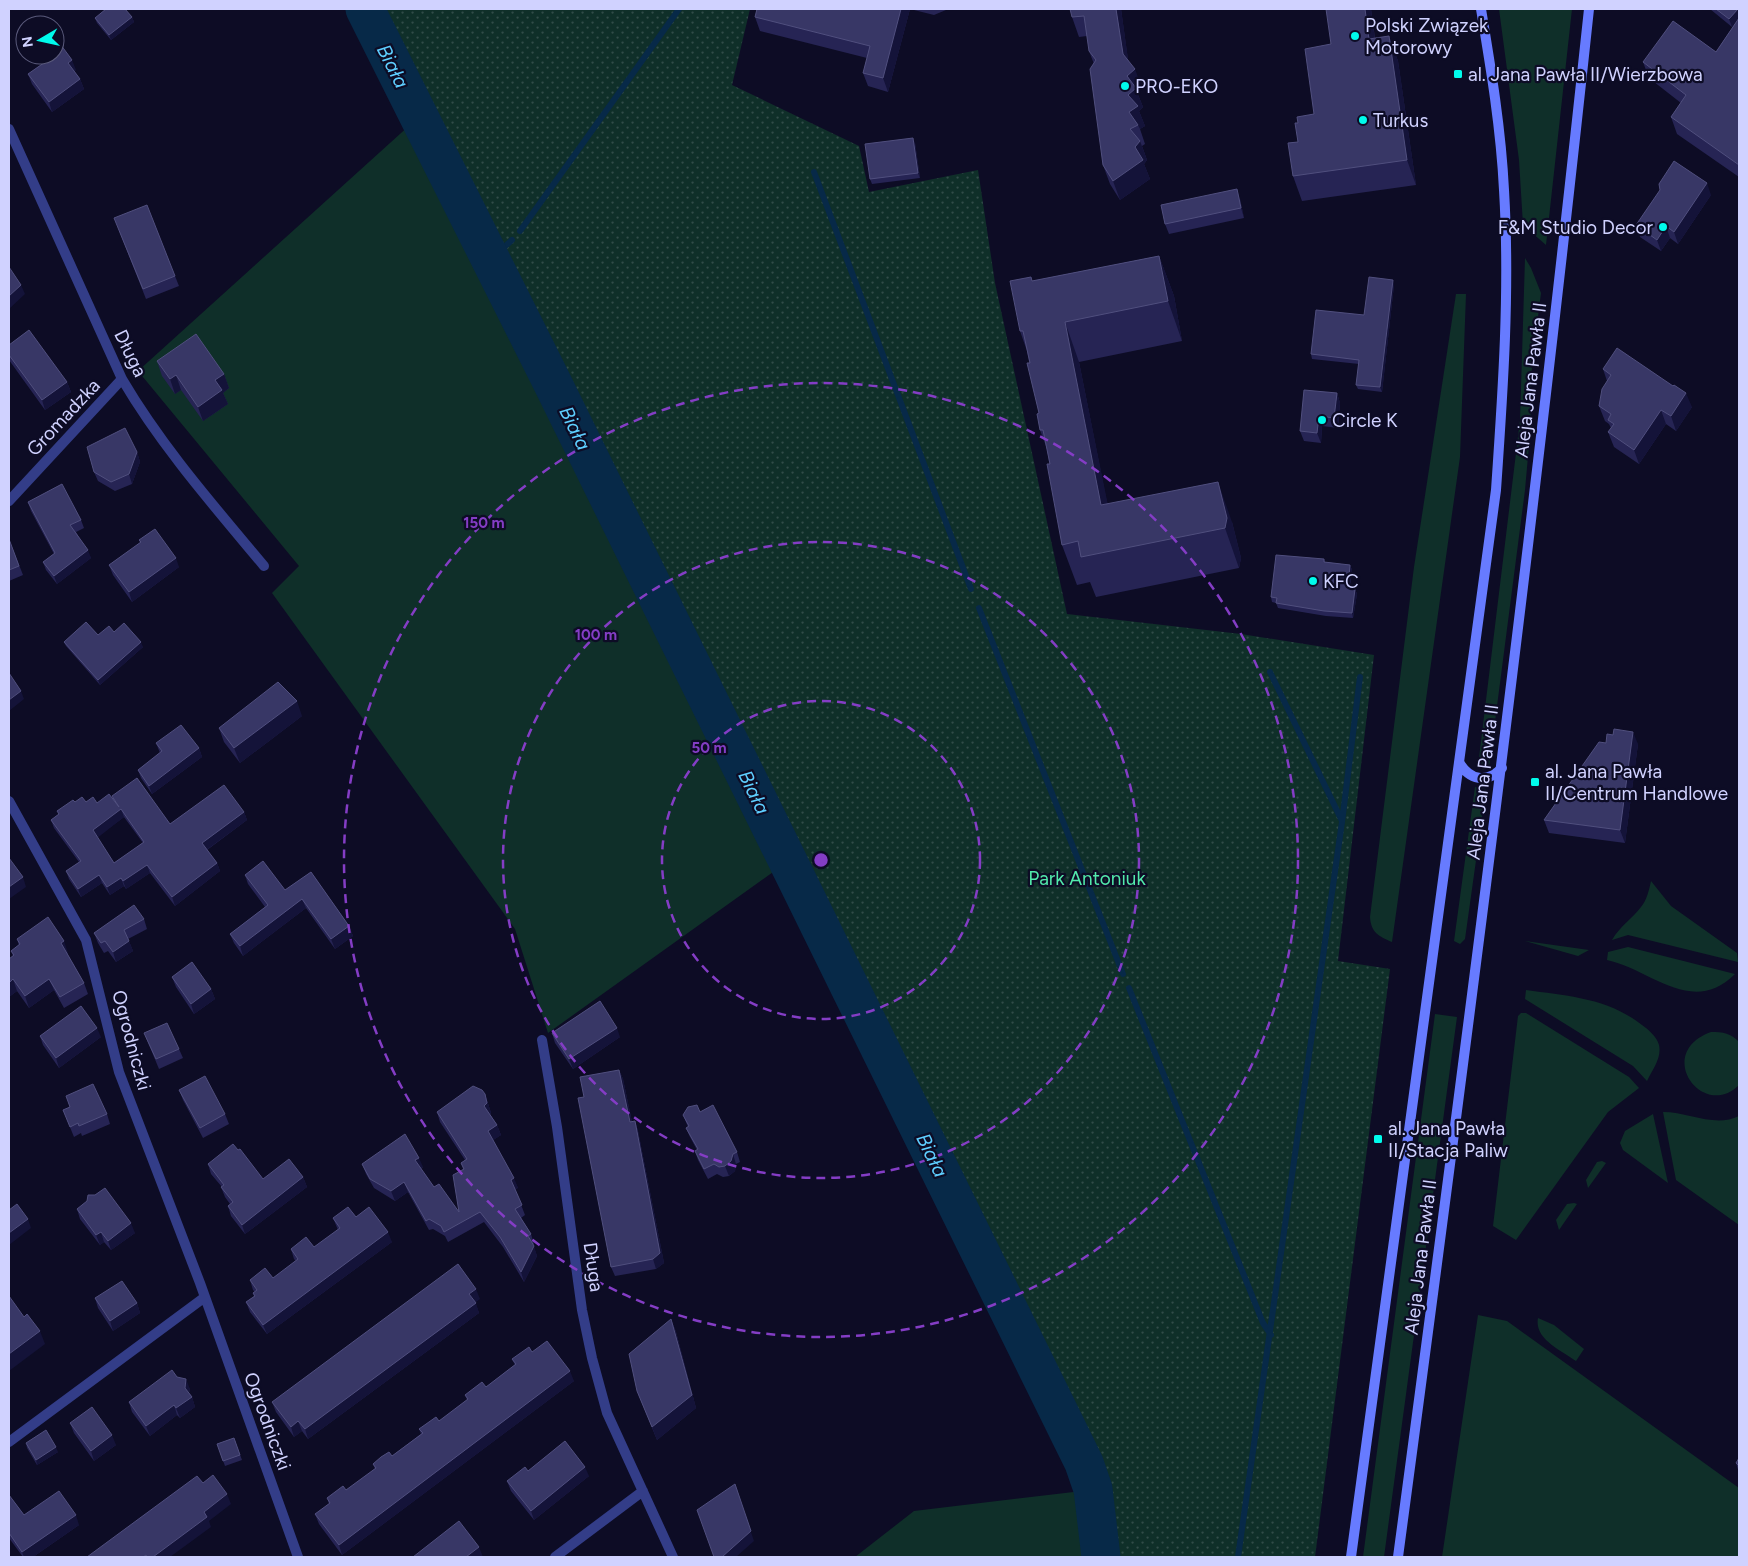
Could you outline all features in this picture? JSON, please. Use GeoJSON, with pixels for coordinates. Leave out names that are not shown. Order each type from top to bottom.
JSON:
{"type":"FeatureCollection","features":[{"type":"Feature","properties":{"kind":"main road","name":"Aleja Jana Pawła II"},"geometry":{"type":"LineString","coordinates":[[1351,1557],[1496,490],[1505,325],[1504,189],[1498,122],[1482,9]]}},
{"type":"Feature","properties":{"kind":"main road","name":"Aleja Jana Pawła II"},"geometry":{"type":"LineString","coordinates":[[1398,1557],[1502,768],[1561,267],[1589,9]]}},
{"type":"Feature","properties":{"kind":"main road"},"geometry":{"type":"LineString","coordinates":[[1458,762],[1468,774],[1482,778],[1496,773],[1502,768]]}},
{"type":"Feature","properties":{"kind":"street","name":"Długa"},"geometry":{"type":"LineString","coordinates":[[9,129],[122,379],[141,412],[264,566]]}},
{"type":"Feature","properties":{"kind":"street","name":"Gromadzka"},"geometry":{"type":"LineString","coordinates":[[9,501],[122,379]]}},
{"type":"Feature","properties":{"kind":"street","name":"Ogrodniczki"},"geometry":{"type":"LineString","coordinates":[[9,801],[86,940],[119,1072],[205,1297],[298,1557]]}},
{"type":"Feature","properties":{"kind":"street","name":"Długa"},"geometry":{"type":"LineString","coordinates":[[542,1040],[557,1127],[582,1310],[592,1358],[607,1413],[673,1557]]}},
{"type":"Feature","properties":{"kind":"street"},"geometry":{"type":"LineString","coordinates":[[9,1442],[205,1297]]}},
{"type":"Feature","properties":{"kind":"street"},"geometry":{"type":"LineString","coordinates":[[555,1557],[643,1491]]}},
{"type":"Feature","properties":{"kind":"green space","name":"Park Antoniuk"},"geometry":{"type":"Polygon","coordinates":[[[365,9],[750,9],[732,85],[859,146],[869,192],[978,170],[995,283],[1067,614],[1241,634],[1374,655],[1338,961],[1390,969],[1315,1557],[1105,1557],[1100,1498],[1090,1462],[365,9]]]}},
{"type":"Feature","properties":{"kind":"green space"},"geometry":{"type":"Polygon","coordinates":[[[1499,9],[1572,9],[1546,245],[1523,225],[1519,160],[1499,9]]]}},
{"type":"Feature","properties":{"kind":"green space"},"geometry":{"type":"Polygon","coordinates":[[[411,124],[780,867],[548,1033],[515,929],[272,593],[299,566],[138,371],[411,124]]]}},
{"type":"Feature","properties":{"kind":"green space"},"geometry":{"type":"Polygon","coordinates":[[[1525,258],[1541,293],[1532,364],[1530,434],[1525,490],[1489,768],[1483,770],[1478,766],[1520,420],[1525,258]]]}},
{"type":"Feature","properties":{"kind":"green space"},"geometry":{"type":"Polygon","coordinates":[[[1456,294],[1466,294],[1460,457],[1392,942],[1376,933],[1370,917],[1414,567],[1456,294]]]}},
{"type":"Feature","properties":{"kind":"green space"},"geometry":{"type":"Polygon","coordinates":[[[1475,787],[1486,789],[1465,939],[1460,944],[1454,941],[1475,787]]]}},
{"type":"Feature","properties":{"kind":"green space"},"geometry":{"type":"Polygon","coordinates":[[[1651,881],[1671,906],[1737,953],[1738,962],[1628,935],[1612,940],[1643,904],[1648,895],[1651,881]]]}},
{"type":"Feature","properties":{"kind":"green space"},"geometry":{"type":"Polygon","coordinates":[[[1525,941],[1589,950],[1578,956],[1525,941]]]}},
{"type":"Feature","properties":{"kind":"green space"},"geometry":{"type":"Polygon","coordinates":[[[1628,947],[1735,974],[1719,986],[1703,991],[1687,991],[1607,960],[1608,952],[1628,947]]]}},
{"type":"Feature","properties":{"kind":"green space"},"geometry":{"type":"Polygon","coordinates":[[[1526,990],[1572,997],[1601,1004],[1629,1016],[1645,1027],[1656,1039],[1660,1050],[1656,1064],[1647,1081],[1633,1066],[1525,999],[1526,990]]]}},
{"type":"Feature","properties":{"kind":"green space"},"geometry":{"type":"Polygon","coordinates":[[[1521,1013],[1526,1013],[1629,1077],[1639,1088],[1608,1112],[1516,1240],[1493,1226],[1518,1016],[1521,1013]]]}},
{"type":"Feature","properties":{"kind":"green space"},"geometry":{"type":"Polygon","coordinates":[[[1435,1014],[1457,1017],[1384,1557],[1363,1557],[1435,1014]]]}},
{"type":"Feature","properties":{"kind":"green space"},"geometry":{"type":"Polygon","coordinates":[[[1711,1032],[1727,1034],[1739,1042],[1739,1085],[1725,1094],[1711,1095],[1699,1090],[1690,1080],[1685,1067],[1686,1054],[1694,1042],[1711,1032]]]}},
{"type":"Feature","properties":{"kind":"green space"},"geometry":{"type":"Polygon","coordinates":[[[1663,1112],[1711,1120],[1730,1119],[1739,1116],[1739,1225],[1676,1180],[1663,1112]]]}},
{"type":"Feature","properties":{"kind":"green space"},"geometry":{"type":"Polygon","coordinates":[[[1653,1114],[1668,1183],[1623,1150],[1620,1143],[1625,1131],[1653,1114]]]}},
{"type":"Feature","properties":{"kind":"green space"},"geometry":{"type":"Polygon","coordinates":[[[1602,1161],[1606,1163],[1588,1188],[1586,1180],[1597,1162],[1602,1161]]]}},
{"type":"Feature","properties":{"kind":"green space"},"geometry":{"type":"Polygon","coordinates":[[[1567,1204],[1577,1204],[1559,1230],[1556,1220],[1567,1204]]]}},
{"type":"Feature","properties":{"kind":"green space"},"geometry":{"type":"Polygon","coordinates":[[[1478,1315],[1507,1321],[1739,1488],[1739,1557],[1442,1557],[1478,1315]]]}},
{"type":"Feature","properties":{"kind":"green space"},"geometry":{"type":"Polygon","coordinates":[[[1538,1318],[1554,1325],[1584,1349],[1576,1361],[1544,1338],[1540,1332],[1538,1318]]]}},
{"type":"Feature","properties":{"kind":"green space"},"geometry":{"type":"Polygon","coordinates":[[[1082,1491],[1087,1557],[855,1557],[914,1511],[1082,1491]]]}},
{"type":"Feature","properties":{"kind":"building"},"geometry":{"type":"Polygon","coordinates":[[[106,9],[125,9],[132,17],[109,35],[95,18],[106,9]]]}},
{"type":"Feature","properties":{"kind":"building"},"geometry":{"type":"Polygon","coordinates":[[[757,9],[901,9],[883,78],[863,73],[870,46],[755,17],[757,9]]]}},
{"type":"Feature","properties":{"kind":"building"},"geometry":{"type":"Polygon","coordinates":[[[1070,9],[1116,9],[1123,54],[1135,69],[1127,76],[1136,88],[1128,95],[1138,106],[1129,112],[1138,125],[1130,129],[1140,141],[1135,147],[1143,160],[1113,181],[1103,165],[1090,69],[1096,60],[1089,51],[1084,16],[1072,17],[1070,9]]]}},
{"type":"Feature","properties":{"kind":"building","name":"Turkus"},"geometry":{"type":"Polygon","coordinates":[[[1326,9],[1365,9],[1369,39],[1389,36],[1407,160],[1293,176],[1288,143],[1298,142],[1295,123],[1298,123],[1297,117],[1314,114],[1305,49],[1331,44],[1326,9]]]}},
{"type":"Feature","properties":{"kind":"building"},"geometry":{"type":"Polygon","coordinates":[[[1716,9],[1738,9],[1729,19],[1716,9]]]}},
{"type":"Feature","properties":{"kind":"building"},"geometry":{"type":"Polygon","coordinates":[[[1739,18],[1739,165],[1671,117],[1686,95],[1643,62],[1673,21],[1716,52],[1739,18]]]}},
{"type":"Feature","properties":{"kind":"building"},"geometry":{"type":"Polygon","coordinates":[[[65,50],[72,60],[68,63],[80,79],[49,102],[28,74],[41,65],[65,65],[65,50]]]}},
{"type":"Feature","properties":{"kind":"building"},"geometry":{"type":"Polygon","coordinates":[[[913,138],[918,173],[870,179],[865,144],[913,138]]]}},
{"type":"Feature","properties":{"kind":"building"},"geometry":{"type":"Polygon","coordinates":[[[1674,161],[1707,183],[1674,232],[1666,226],[1657,240],[1636,225],[1660,190],[1659,184],[1674,161]]]}},
{"type":"Feature","properties":{"kind":"building"},"geometry":{"type":"Polygon","coordinates":[[[1237,189],[1241,208],[1165,224],[1161,205],[1237,189]]]}},
{"type":"Feature","properties":{"kind":"building"},"geometry":{"type":"Polygon","coordinates":[[[147,205],[175,276],[143,289],[114,218],[147,205]]]}},
{"type":"Feature","properties":{"kind":"building"},"geometry":{"type":"Polygon","coordinates":[[[1159,256],[1168,301],[1065,322],[1101,505],[1218,482],[1227,518],[1225,528],[1081,557],[1078,541],[1062,545],[1047,464],[1050,464],[1043,430],[1040,430],[1037,414],[1039,413],[1027,363],[1030,363],[1023,331],[1020,331],[1010,281],[1031,277],[1032,281],[1159,256]]]}},
{"type":"Feature","properties":{"kind":"building"},"geometry":{"type":"Polygon","coordinates":[[[9,267],[21,285],[9,296],[9,267]]]}},
{"type":"Feature","properties":{"kind":"building"},"geometry":{"type":"Polygon","coordinates":[[[1369,277],[1393,280],[1380,387],[1356,385],[1359,360],[1311,354],[1316,310],[1364,315],[1369,277]]]}},
{"type":"Feature","properties":{"kind":"building"},"geometry":{"type":"Polygon","coordinates":[[[29,330],[67,382],[42,400],[9,355],[9,345],[29,330]]]}},
{"type":"Feature","properties":{"kind":"building"},"geometry":{"type":"Polygon","coordinates":[[[196,334],[224,374],[215,380],[222,390],[198,407],[176,375],[170,379],[157,361],[196,334]]]}},
{"type":"Feature","properties":{"kind":"building"},"geometry":{"type":"Polygon","coordinates":[[[1617,348],[1686,393],[1671,416],[1661,410],[1634,450],[1608,432],[1614,424],[1608,420],[1611,414],[1599,406],[1602,389],[1611,375],[1603,369],[1617,348]]]}},
{"type":"Feature","properties":{"kind":"building"},"geometry":{"type":"Polygon","coordinates":[[[1304,390],[1337,393],[1334,418],[1319,416],[1317,433],[1300,431],[1304,390]]]}},
{"type":"Feature","properties":{"kind":"building"},"geometry":{"type":"Polygon","coordinates":[[[125,428],[137,452],[129,474],[111,482],[94,472],[87,447],[125,428]]]}},
{"type":"Feature","properties":{"kind":"building"},"geometry":{"type":"Polygon","coordinates":[[[62,484],[81,520],[70,525],[88,550],[54,576],[43,562],[55,553],[28,502],[62,484]]]}},
{"type":"Feature","properties":{"kind":"building"},"geometry":{"type":"Polygon","coordinates":[[[155,529],[176,558],[129,592],[109,565],[141,542],[139,540],[155,529]]]}},
{"type":"Feature","properties":{"kind":"building"},"geometry":{"type":"Polygon","coordinates":[[[9,539],[19,566],[9,570],[9,539]]]}},
{"type":"Feature","properties":{"kind":"building","name":"KFC"},"geometry":{"type":"Polygon","coordinates":[[[1276,555],[1324,559],[1324,562],[1350,565],[1348,588],[1355,589],[1352,613],[1324,611],[1276,603],[1277,598],[1271,597],[1276,555]]]}},
{"type":"Feature","properties":{"kind":"building"},"geometry":{"type":"Polygon","coordinates":[[[86,622],[98,635],[109,626],[114,632],[124,623],[141,642],[98,680],[64,642],[86,622]]]}},
{"type":"Feature","properties":{"kind":"building"},"geometry":{"type":"Polygon","coordinates":[[[9,673],[21,691],[9,700],[9,673]]]}},
{"type":"Feature","properties":{"kind":"building"},"geometry":{"type":"Polygon","coordinates":[[[278,682],[297,701],[234,748],[219,728],[278,682]]]}},
{"type":"Feature","properties":{"kind":"building"},"geometry":{"type":"Polygon","coordinates":[[[181,725],[199,748],[149,786],[138,770],[162,751],[156,743],[181,725]]]}},
{"type":"Feature","properties":{"kind":"building"},"geometry":{"type":"Polygon","coordinates":[[[1614,729],[1633,732],[1620,830],[1544,820],[1599,742],[1606,743],[1607,734],[1613,735],[1614,729]]]}},
{"type":"Feature","properties":{"kind":"building"},"geometry":{"type":"Polygon","coordinates":[[[137,778],[170,824],[224,785],[244,812],[202,843],[217,863],[172,897],[147,865],[123,881],[121,878],[107,887],[99,875],[78,889],[66,871],[81,861],[51,820],[59,814],[57,811],[73,800],[75,802],[82,797],[86,802],[93,797],[97,803],[109,794],[119,807],[112,796],[137,778]],[[121,809],[93,830],[114,863],[144,842],[121,809]]]}},
{"type":"Feature","properties":{"kind":"building"},"geometry":{"type":"Polygon","coordinates":[[[9,858],[23,877],[9,887],[9,858]]]}},
{"type":"Feature","properties":{"kind":"building"},"geometry":{"type":"Polygon","coordinates":[[[263,861],[285,890],[311,872],[349,926],[331,939],[302,899],[240,946],[230,934],[268,905],[245,875],[263,861]]]}},
{"type":"Feature","properties":{"kind":"building"},"geometry":{"type":"Polygon","coordinates":[[[134,905],[144,919],[124,930],[129,941],[113,952],[105,941],[101,943],[94,933],[134,905]]]}},
{"type":"Feature","properties":{"kind":"building"},"geometry":{"type":"Polygon","coordinates":[[[48,917],[64,941],[61,943],[84,983],[60,997],[49,979],[25,996],[13,979],[9,983],[9,959],[14,955],[11,951],[20,944],[17,939],[48,917]]]}},
{"type":"Feature","properties":{"kind":"building"},"geometry":{"type":"Polygon","coordinates":[[[192,962],[211,989],[191,1004],[172,977],[192,962]]]}},
{"type":"Feature","properties":{"kind":"building"},"geometry":{"type":"Polygon","coordinates":[[[600,1001],[617,1028],[569,1059],[552,1033],[600,1001]]]}},
{"type":"Feature","properties":{"kind":"building"},"geometry":{"type":"Polygon","coordinates":[[[81,1006],[97,1028],[56,1058],[40,1036],[81,1006]]]}},
{"type":"Feature","properties":{"kind":"building"},"geometry":{"type":"Polygon","coordinates":[[[167,1023],[179,1049],[156,1059],[144,1033],[167,1023]]]}},
{"type":"Feature","properties":{"kind":"building"},"geometry":{"type":"Polygon","coordinates":[[[619,1070],[630,1122],[635,1121],[660,1253],[653,1259],[611,1267],[578,1098],[584,1097],[580,1077],[619,1070]]]}},
{"type":"Feature","properties":{"kind":"building"},"geometry":{"type":"Polygon","coordinates":[[[205,1076],[225,1114],[200,1128],[179,1090],[205,1076]]]}},
{"type":"Feature","properties":{"kind":"building"},"geometry":{"type":"Polygon","coordinates":[[[93,1084],[107,1114],[79,1126],[78,1123],[70,1127],[63,1110],[70,1107],[66,1096],[93,1084]]]}},
{"type":"Feature","properties":{"kind":"building"},"geometry":{"type":"Polygon","coordinates":[[[473,1086],[482,1090],[485,1094],[487,1103],[484,1106],[497,1125],[488,1131],[514,1178],[511,1180],[522,1205],[515,1209],[531,1234],[528,1236],[534,1246],[521,1272],[500,1237],[480,1212],[444,1232],[441,1226],[429,1219],[426,1221],[404,1182],[391,1191],[370,1179],[362,1164],[405,1134],[419,1158],[415,1160],[434,1187],[439,1184],[459,1212],[453,1175],[464,1169],[461,1163],[467,1159],[437,1112],[473,1086]]]}},
{"type":"Feature","properties":{"kind":"building"},"geometry":{"type":"Polygon","coordinates":[[[697,1105],[700,1112],[713,1105],[737,1152],[733,1154],[731,1161],[725,1166],[719,1167],[714,1164],[704,1169],[695,1151],[698,1149],[686,1128],[689,1126],[683,1115],[688,1107],[697,1105]]]}},
{"type":"Feature","properties":{"kind":"building"},"geometry":{"type":"Polygon","coordinates":[[[233,1144],[238,1150],[240,1149],[263,1179],[289,1159],[303,1177],[242,1225],[228,1206],[233,1202],[221,1187],[224,1185],[208,1164],[233,1144]]]}},
{"type":"Feature","properties":{"kind":"building"},"geometry":{"type":"Polygon","coordinates":[[[105,1188],[131,1223],[108,1241],[101,1232],[96,1235],[77,1209],[87,1201],[88,1195],[95,1195],[105,1188]]]}},
{"type":"Feature","properties":{"kind":"building"},"geometry":{"type":"Polygon","coordinates":[[[17,1204],[28,1219],[9,1233],[9,1210],[17,1204]]]}},
{"type":"Feature","properties":{"kind":"building"},"geometry":{"type":"Polygon","coordinates":[[[348,1207],[356,1217],[369,1207],[388,1232],[263,1325],[246,1302],[255,1296],[253,1293],[257,1290],[250,1280],[265,1268],[273,1278],[298,1259],[291,1249],[306,1237],[314,1247],[340,1228],[333,1218],[348,1207]]]}},
{"type":"Feature","properties":{"kind":"building"},"geometry":{"type":"Polygon","coordinates":[[[458,1264],[476,1289],[469,1294],[476,1303],[305,1429],[298,1421],[291,1427],[272,1402],[458,1264]]]}},
{"type":"Feature","properties":{"kind":"building"},"geometry":{"type":"Polygon","coordinates":[[[122,1281],[137,1303],[110,1321],[95,1298],[122,1281]]]}},
{"type":"Feature","properties":{"kind":"building"},"geometry":{"type":"Polygon","coordinates":[[[9,1296],[24,1317],[27,1314],[40,1331],[9,1354],[9,1296]]]}},
{"type":"Feature","properties":{"kind":"building"},"geometry":{"type":"Polygon","coordinates":[[[671,1319],[692,1395],[652,1427],[637,1391],[629,1354],[671,1319]]]}},
{"type":"Feature","properties":{"kind":"building"},"geometry":{"type":"Polygon","coordinates":[[[547,1341],[570,1371],[339,1545],[315,1514],[330,1503],[327,1498],[343,1486],[346,1490],[376,1468],[373,1464],[381,1457],[389,1452],[392,1456],[423,1433],[419,1429],[436,1417],[439,1421],[468,1399],[465,1395],[482,1382],[486,1387],[516,1364],[512,1359],[529,1347],[532,1352],[547,1341]]]}},
{"type":"Feature","properties":{"kind":"building"},"geometry":{"type":"Polygon","coordinates":[[[172,1370],[177,1377],[186,1379],[185,1388],[192,1397],[176,1408],[174,1405],[146,1426],[129,1402],[172,1370]]]}},
{"type":"Feature","properties":{"kind":"building"},"geometry":{"type":"Polygon","coordinates":[[[92,1407],[112,1435],[91,1451],[70,1423],[92,1407]]]}},
{"type":"Feature","properties":{"kind":"building"},"geometry":{"type":"Polygon","coordinates":[[[46,1430],[56,1447],[36,1460],[26,1443],[46,1430]]]}},
{"type":"Feature","properties":{"kind":"building"},"geometry":{"type":"Polygon","coordinates":[[[234,1438],[240,1455],[223,1461],[217,1444],[234,1438]]]}},
{"type":"Feature","properties":{"kind":"building"},"geometry":{"type":"Polygon","coordinates":[[[565,1441],[585,1467],[531,1511],[507,1481],[525,1467],[528,1471],[565,1441]]]}},
{"type":"Feature","properties":{"kind":"building"},"geometry":{"type":"Polygon","coordinates":[[[213,1475],[227,1494],[204,1512],[207,1517],[153,1557],[147,1557],[146,1555],[143,1557],[87,1557],[197,1476],[203,1483],[213,1475]]]}},
{"type":"Feature","properties":{"kind":"building"},"geometry":{"type":"Polygon","coordinates":[[[735,1484],[751,1531],[722,1557],[714,1557],[697,1510],[735,1484]]]}},
{"type":"Feature","properties":{"kind":"building"},"geometry":{"type":"Polygon","coordinates":[[[59,1491],[76,1515],[22,1552],[9,1533],[9,1495],[24,1515],[59,1491]]]}},
{"type":"Feature","properties":{"kind":"building"},"geometry":{"type":"Polygon","coordinates":[[[459,1521],[479,1547],[466,1557],[413,1557],[459,1521]]]}},
{"type":"Feature","properties":{"kind":"waterway","name":"Biała"},"geometry":{"type":"LineString","coordinates":[[365,9],[552,382],[1084,1463],[1093,1489],[1101,1557]]}},
{"type":"Feature","properties":{"kind":"waterway"},"geometry":{"type":"LineString","coordinates":[[520,231],[679,9]]}},
{"type":"Feature","properties":{"kind":"waterway"},"geometry":{"type":"LineString","coordinates":[[814,172],[971,589]]}},
{"type":"Feature","properties":{"kind":"waterway"},"geometry":{"type":"LineString","coordinates":[[490,260],[512,240]]}},
{"type":"Feature","properties":{"kind":"waterway"},"geometry":{"type":"LineString","coordinates":[[979,608],[1123,974]]}},
{"type":"Feature","properties":{"kind":"waterway"},"geometry":{"type":"LineString","coordinates":[[1270,672],[1342,821]]}},
{"type":"Feature","properties":{"kind":"waterway"},"geometry":{"type":"LineString","coordinates":[[1238,1557],[1342,822],[1360,677]]}},
{"type":"Feature","properties":{"kind":"waterway"},"geometry":{"type":"LineString","coordinates":[[1129,988],[1263,1323],[1271,1335]]}},
{"type":"Feature","properties":{"kind":"place","name":"Polski Związek Motorowy"},"geometry":{"type":"Point","coordinates":[1355,36]}},
{"type":"Feature","properties":{"kind":"place","name":"al. Jana Pawła II/Wierzbowa"},"geometry":{"type":"Point","coordinates":[1458,74]}},
{"type":"Feature","properties":{"kind":"place","name":"PRO-EKO"},"geometry":{"type":"Point","coordinates":[1125,86]}},
{"type":"Feature","properties":{"kind":"place","name":"Turkus"},"geometry":{"type":"Point","coordinates":[1363,120]}},
{"type":"Feature","properties":{"kind":"place","name":"F&M Studio Decor"},"geometry":{"type":"Point","coordinates":[1663,227]}},
{"type":"Feature","properties":{"kind":"place","name":"Circle K"},"geometry":{"type":"Point","coordinates":[1322,420]}},
{"type":"Feature","properties":{"kind":"place","name":"KFC"},"geometry":{"type":"Point","coordinates":[1313,581]}},
{"type":"Feature","properties":{"kind":"place","name":"al. Jana Pawła II/Centrum Handlowe"},"geometry":{"type":"Point","coordinates":[1535,782]}},
{"type":"Feature","properties":{"kind":"place","name":"al. Jana Pawła II/Stacja Paliw"},"geometry":{"type":"Point","coordinates":[1378,1139]}}]}
